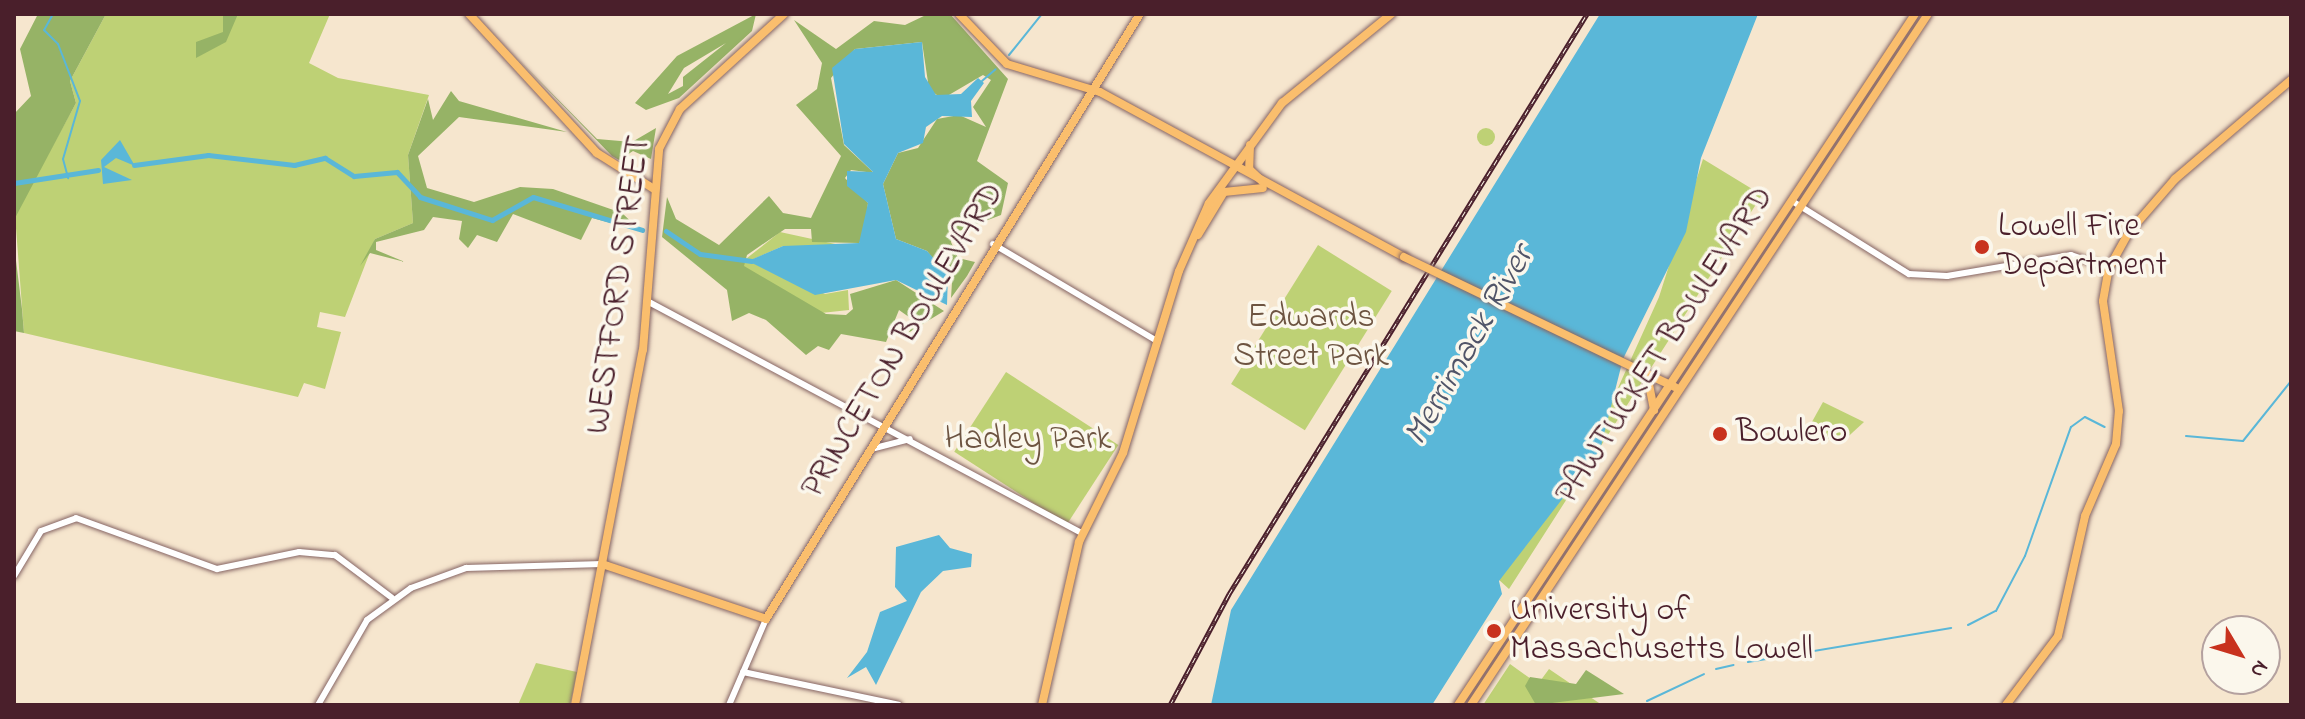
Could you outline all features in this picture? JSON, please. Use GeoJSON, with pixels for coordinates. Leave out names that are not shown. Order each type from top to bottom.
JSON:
{"type":"FeatureCollection","features":[{"type":"Feature","properties":{"kind":"main road"},"geometry":{"type":"LineString","coordinates":[[469,14],[597,153],[654,189]]}},
{"type":"Feature","properties":{"kind":"main road","name":"WESTFORD STREET"},"geometry":{"type":"LineString","coordinates":[[575,705],[647,301],[654,189],[672,119],[784,14]]}},
{"type":"Feature","properties":{"kind":"main road"},"geometry":{"type":"LineString","coordinates":[[959,14],[1007,64],[1089,87],[1268,188],[1682,390]]}},
{"type":"Feature","properties":{"kind":"main road","name":"PRINCETON BOULEVARD"},"geometry":{"type":"LineString","coordinates":[[766,619],[1089,87],[1140,14]]}},
{"type":"Feature","properties":{"kind":"main road"},"geometry":{"type":"LineString","coordinates":[[1042,705],[1083,534],[1123,453],[1191,241],[1232,167],[1282,103],[1391,14]]}},
{"type":"Feature","properties":{"kind":"main road","name":"PAWTUCKET BOULEVARD"},"geometry":{"type":"LineString","coordinates":[[1458,705],[1647,424],[1915,14]]}},
{"type":"Feature","properties":{"kind":"main road","name":"PAWTUCKET BOULEVARD"},"geometry":{"type":"LineString","coordinates":[[1471,705],[1928,14]]}},
{"type":"Feature","properties":{"kind":"main road"},"geometry":{"type":"LineString","coordinates":[[2006,705],[2058,636],[2085,516],[2116,444],[2119,411],[2103,301],[2109,268],[2129,232],[2175,179],[2291,80]]}},
{"type":"Feature","properties":{"kind":"main road"},"geometry":{"type":"LineString","coordinates":[[1253,140],[1249,169],[1268,188]]}},
{"type":"Feature","properties":{"kind":"main road"},"geometry":{"type":"LineString","coordinates":[[1191,241],[1224,192],[1268,188]]}},
{"type":"Feature","properties":{"kind":"main road"},"geometry":{"type":"LineString","coordinates":[[1643,372],[1656,402],[1647,424]]}},
{"type":"Feature","properties":{"kind":"main road"},"geometry":{"type":"LineString","coordinates":[[602,564],[766,619]]}},
{"type":"Feature","properties":{"kind":"street"},"geometry":{"type":"LineString","coordinates":[[1792,201],[1909,274],[1947,276],[2071,255],[2109,268]]}},
{"type":"Feature","properties":{"kind":"street"},"geometry":{"type":"LineString","coordinates":[[993,244],[1157,341]]}},
{"type":"Feature","properties":{"kind":"street"},"geometry":{"type":"LineString","coordinates":[[647,301],[884,424],[1083,534]]}},
{"type":"Feature","properties":{"kind":"street"},"geometry":{"type":"LineString","coordinates":[[868,451],[911,439]]}},
{"type":"Feature","properties":{"kind":"street"},"geometry":{"type":"LineString","coordinates":[[14,576],[41,531],[76,518],[217,569],[299,552],[335,555],[392,598]]}},
{"type":"Feature","properties":{"kind":"street"},"geometry":{"type":"LineString","coordinates":[[318,705],[359,631],[392,598],[466,568],[602,564]]}},
{"type":"Feature","properties":{"kind":"street","name":"PRINCETON BOULEVARD"},"geometry":{"type":"LineString","coordinates":[[729,705],[766,619]]}},
{"type":"Feature","properties":{"kind":"street"},"geometry":{"type":"LineString","coordinates":[[743,672],[899,705]]}},
{"type":"Feature","properties":{"kind":"green space"},"geometry":{"type":"Polygon","coordinates":[[[38,14],[106,14],[70,81],[76,103],[14,220],[14,114],[31,96],[20,49],[38,14]]]}},
{"type":"Feature","properties":{"kind":"green space"},"geometry":{"type":"Polygon","coordinates":[[[106,14],[330,14],[309,63],[338,78],[429,95],[408,155],[413,223],[375,239],[345,317],[320,312],[317,327],[341,332],[325,389],[304,383],[298,397],[24,333],[15,215],[76,103],[70,81],[106,14]]]}},
{"type":"Feature","properties":{"kind":"green space"},"geometry":{"type":"Polygon","coordinates":[[[223,14],[238,14],[226,42],[196,58],[196,42],[223,32],[223,14]]]}},
{"type":"Feature","properties":{"kind":"green space"},"geometry":{"type":"Polygon","coordinates":[[[756,14],[752,31],[679,98],[646,110],[635,103],[677,56],[756,14]],[[726,43],[684,68],[668,94],[683,86],[683,77],[726,43]]]}},
{"type":"Feature","properties":{"kind":"green space"},"geometry":{"type":"Polygon","coordinates":[[[928,14],[950,14],[1008,79],[977,161],[1008,183],[1001,215],[954,233],[951,242],[958,258],[975,262],[967,276],[951,298],[952,282],[927,251],[896,239],[883,184],[898,153],[918,148],[937,119],[959,115],[986,127],[973,107],[991,80],[983,75],[942,99],[929,89],[922,42],[855,49],[831,78],[844,145],[874,173],[851,170],[845,178],[868,203],[864,236],[859,243],[812,242],[811,229],[785,229],[747,255],[744,266],[826,314],[846,315],[853,309],[850,294],[896,280],[944,311],[908,333],[916,322],[899,310],[886,342],[841,334],[829,350],[818,346],[806,355],[766,320],[749,313],[732,321],[727,290],[662,237],[667,197],[676,219],[719,245],[769,196],[783,213],[811,218],[841,156],[796,105],[817,89],[822,63],[794,20],[836,49],[874,21],[905,25],[928,14]]]}},
{"type":"Feature","properties":{"kind":"green space"},"geometry":{"type":"Polygon","coordinates":[[[515,56],[597,139],[632,142],[656,128],[651,159],[633,151],[619,160],[612,156],[515,56]]]}},
{"type":"Feature","properties":{"kind":"green space"},"geometry":{"type":"Polygon","coordinates":[[[451,91],[459,101],[567,132],[459,117],[418,156],[427,188],[474,202],[520,187],[553,189],[622,213],[641,231],[592,218],[581,240],[513,214],[497,242],[477,235],[468,248],[459,239],[462,221],[433,217],[424,230],[376,242],[376,250],[405,262],[370,253],[360,266],[375,239],[413,223],[408,155],[428,99],[433,120],[451,91]]]}},
{"type":"Feature","properties":{"kind":"green space"},"geometry":{"type":"Polygon","coordinates":[[[1482,128],[1490,128],[1495,137],[1493,144],[1482,146],[1477,141],[1477,133],[1482,128]]]}},
{"type":"Feature","properties":{"kind":"green space"},"geometry":{"type":"Polygon","coordinates":[[[1703,159],[1762,195],[1509,589],[1498,579],[1613,399],[1659,297],[1703,159]]]}},
{"type":"Feature","properties":{"kind":"green space"},"geometry":{"type":"Polygon","coordinates":[[[780,232],[849,247],[783,246],[749,261],[825,294],[848,290],[849,310],[821,313],[744,269],[742,262],[780,232]]]}},
{"type":"Feature","properties":{"kind":"green space"},"geometry":{"type":"Polygon","coordinates":[[[14,244],[22,309],[24,333],[14,331],[14,244]]]}},
{"type":"Feature","properties":{"kind":"green space","name":"Edwards Street Park"},"geometry":{"type":"Polygon","coordinates":[[[1318,245],[1392,291],[1305,430],[1231,384],[1318,245]]]}},
{"type":"Feature","properties":{"kind":"green space","name":"Hadley Park"},"geometry":{"type":"Polygon","coordinates":[[[1006,372],[1118,445],[1067,525],[954,452],[1006,372]]]}},
{"type":"Feature","properties":{"kind":"green space"},"geometry":{"type":"Polygon","coordinates":[[[1823,402],[1864,422],[1840,444],[1808,429],[1823,402]]]}},
{"type":"Feature","properties":{"kind":"green space"},"geometry":{"type":"Polygon","coordinates":[[[536,663],[577,672],[570,705],[518,705],[536,663]]]}},
{"type":"Feature","properties":{"kind":"green space"},"geometry":{"type":"Polygon","coordinates":[[[1510,664],[1538,684],[1549,669],[1602,705],[1483,705],[1510,664]]]}},
{"type":"Feature","properties":{"kind":"green space"},"geometry":{"type":"Polygon","coordinates":[[[1586,670],[1624,694],[1536,705],[1525,686],[1530,677],[1576,684],[1586,670]]]}},
{"type":"Feature","properties":{"kind":"water","name":"Merrimack River"},"geometry":{"type":"Polygon","coordinates":[[[1600,14],[1758,14],[1701,158],[1686,232],[1623,359],[1600,450],[1499,581],[1502,594],[1432,705],[1211,705],[1231,610],[1600,14]]]}},
{"type":"Feature","properties":{"kind":"water"},"geometry":{"type":"Polygon","coordinates":[[[922,42],[925,77],[936,95],[961,94],[978,78],[984,83],[971,101],[972,117],[942,116],[926,127],[923,143],[898,153],[883,184],[896,239],[927,251],[948,274],[947,305],[896,280],[815,295],[748,261],[783,246],[859,243],[868,203],[847,186],[847,171],[873,172],[844,144],[832,68],[855,49],[922,42]]]}},
{"type":"Feature","properties":{"kind":"water"},"geometry":{"type":"Polygon","coordinates":[[[120,140],[135,166],[116,158],[104,167],[132,180],[103,184],[101,160],[120,140]]]}},
{"type":"Feature","properties":{"kind":"water"},"geometry":{"type":"Polygon","coordinates":[[[939,535],[950,548],[972,554],[971,567],[943,571],[921,592],[876,685],[866,667],[847,678],[867,652],[880,612],[907,601],[895,587],[896,547],[939,535]]]}},
{"type":"Feature","properties":{"kind":"waterway"},"geometry":{"type":"LineString","coordinates":[[53,14],[44,30],[58,44],[80,101],[63,159],[68,178]]}},
{"type":"Feature","properties":{"kind":"waterway"},"geometry":{"type":"LineString","coordinates":[[1009,55],[1042,14]]}},
{"type":"Feature","properties":{"kind":"waterway"},"geometry":{"type":"LineString","coordinates":[[982,81],[996,69]]}},
{"type":"Feature","properties":{"kind":"waterway"},"geometry":{"type":"LineString","coordinates":[[134,165],[208,155],[294,165],[325,158],[354,176],[397,172],[420,197],[492,220],[533,197],[642,230]]}},
{"type":"Feature","properties":{"kind":"waterway"},"geometry":{"type":"LineString","coordinates":[[14,183],[98,170]]}},
{"type":"Feature","properties":{"kind":"waterway"},"geometry":{"type":"LineString","coordinates":[[666,231],[700,254],[752,261]]}},
{"type":"Feature","properties":{"kind":"waterway"},"geometry":{"type":"LineString","coordinates":[[2186,436],[2243,441],[2291,381]]}},
{"type":"Feature","properties":{"kind":"waterway"},"geometry":{"type":"LineString","coordinates":[[1968,625],[1996,611],[2025,556],[2071,427],[2085,417],[2105,427]]}},
{"type":"Feature","properties":{"kind":"waterway"},"geometry":{"type":"LineString","coordinates":[[1748,662],[1951,628]]}},
{"type":"Feature","properties":{"kind":"waterway"},"geometry":{"type":"LineString","coordinates":[[1716,669],[1734,665]]}},
{"type":"Feature","properties":{"kind":"waterway"},"geometry":{"type":"LineString","coordinates":[[1647,701],[1704,674]]}},
{"type":"Feature","properties":{"kind":"railway"},"geometry":{"type":"LineString","coordinates":[[1170,705],[1229,594],[1587,14]]}},
{"type":"Feature","properties":{"kind":"place","name":"Lowell Fire Department"},"geometry":{"type":"Point","coordinates":[1982,247]}},
{"type":"Feature","properties":{"kind":"place","name":"Bowlero"},"geometry":{"type":"Point","coordinates":[1720,434]}},
{"type":"Feature","properties":{"kind":"place","name":"University of Massachusetts Lowell"},"geometry":{"type":"Point","coordinates":[1494,631]}}]}
